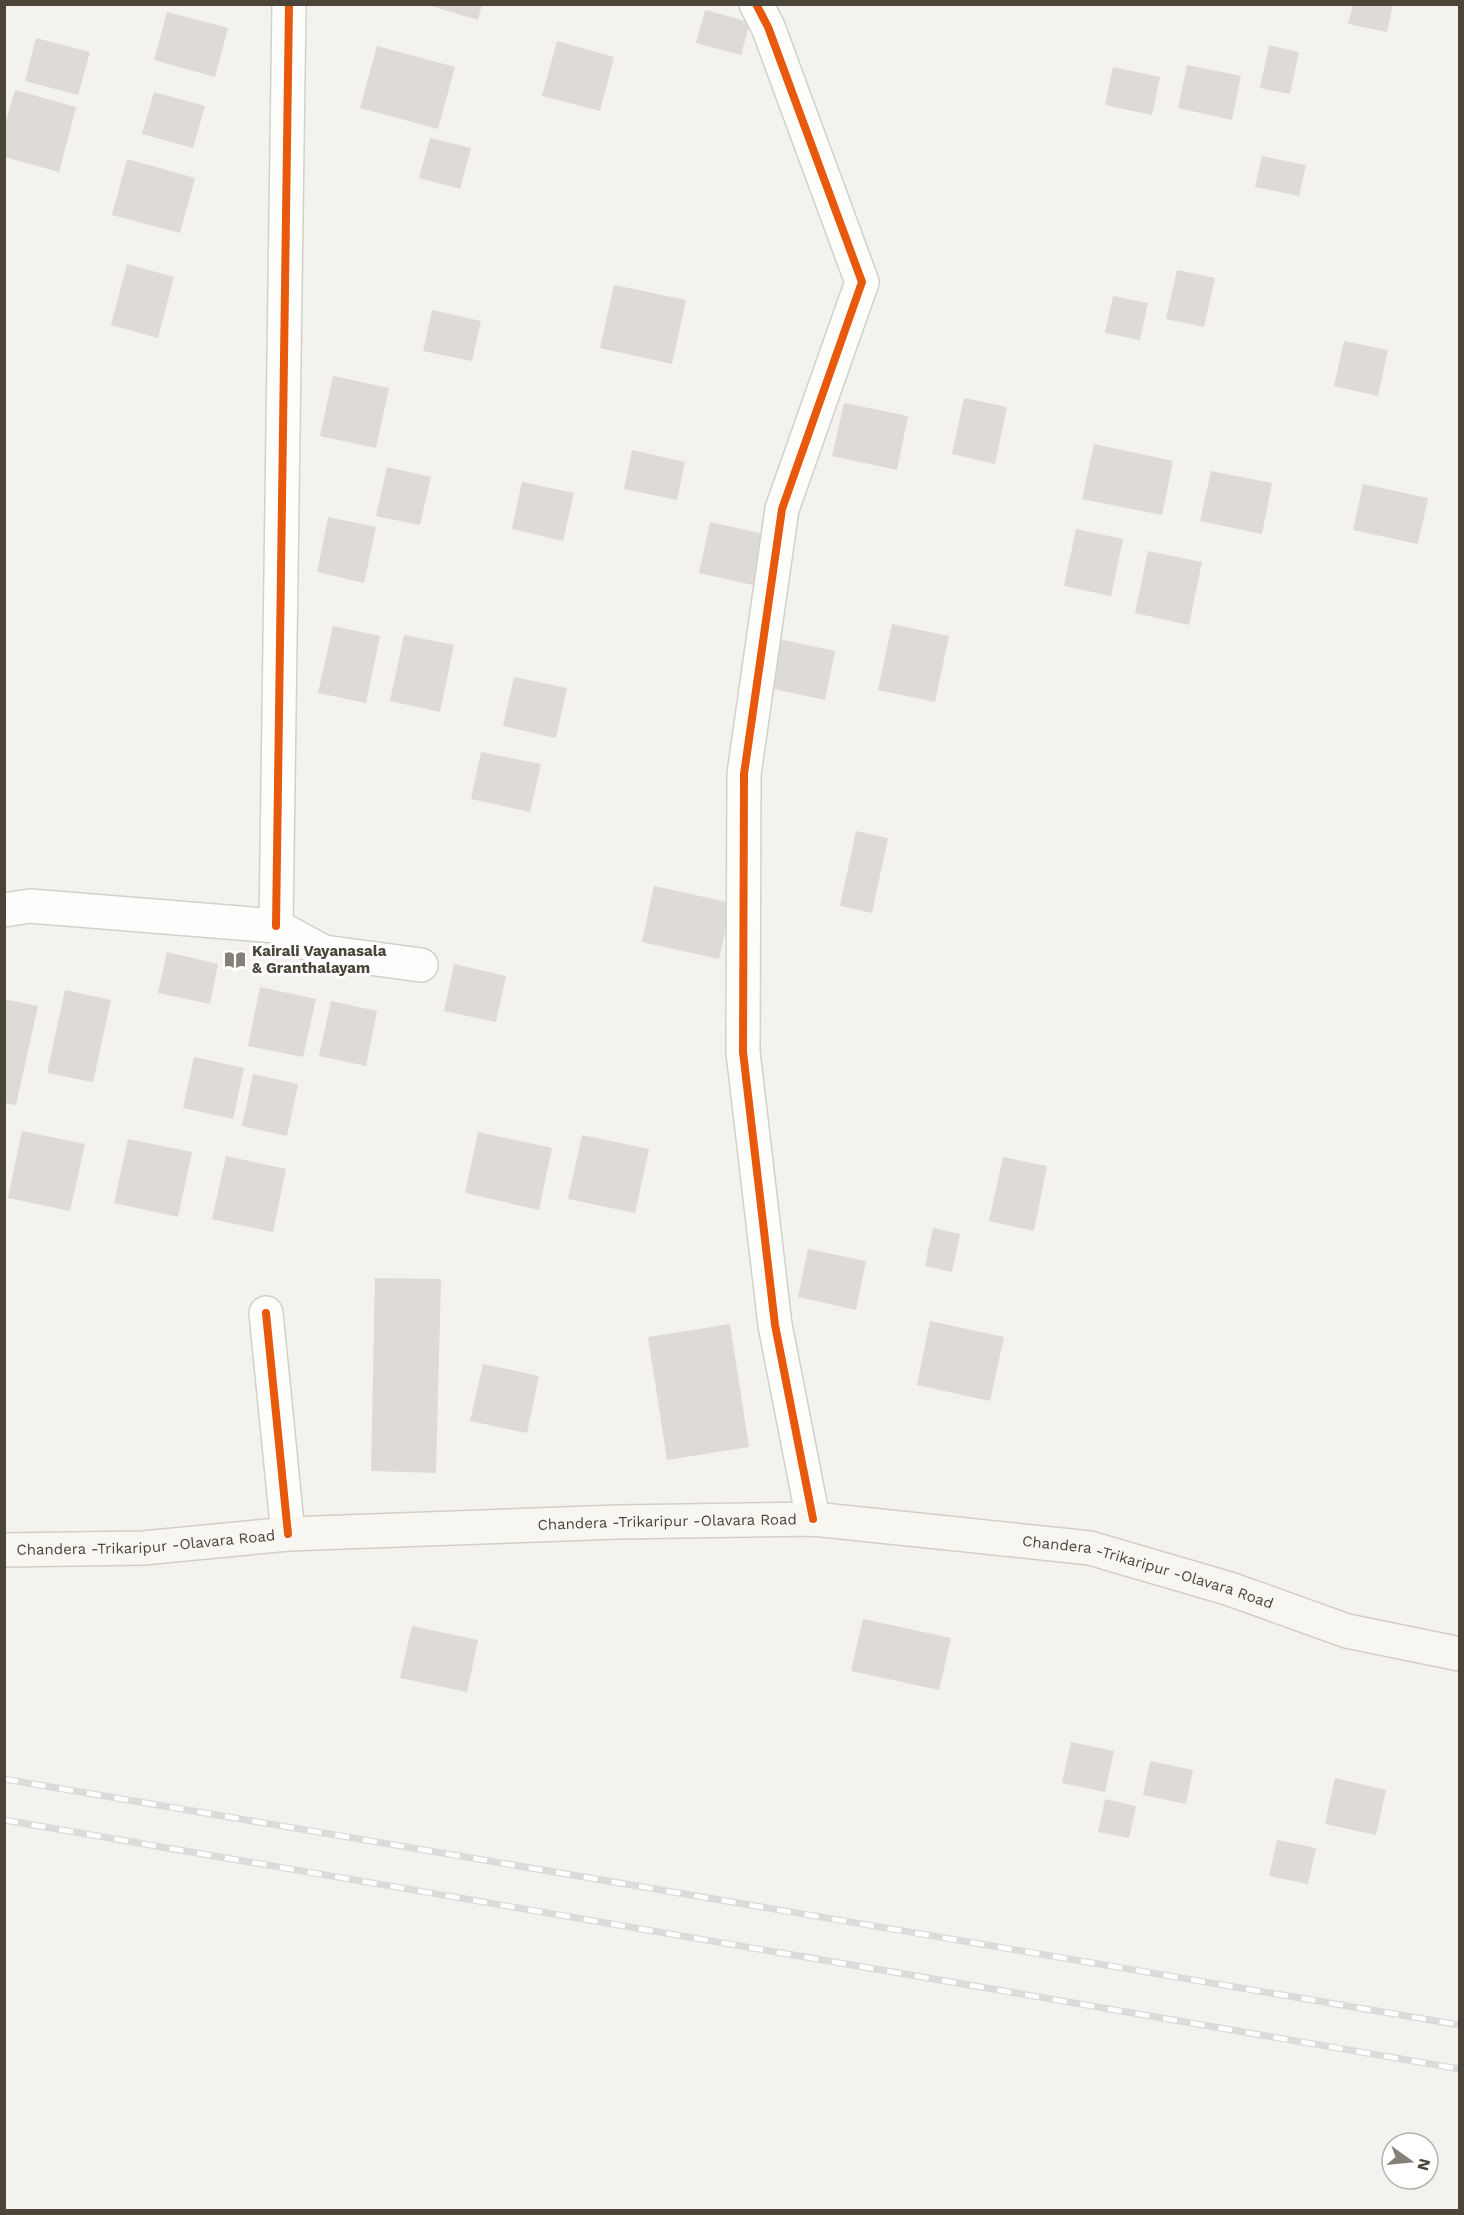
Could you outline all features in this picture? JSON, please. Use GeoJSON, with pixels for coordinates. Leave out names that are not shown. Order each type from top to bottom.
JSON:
{"type":"FeatureCollection","features":[{"type":"Feature","properties":{"kind":"main road","name":"Chandera -Trikaripur -Olavara Road"},"geometry":{"type":"LineString","coordinates":[[4,1550],[143,1548],[288,1534],[618,1522],[813,1519],[1090,1548],[1230,1589],[1347,1631],[1460,1654]]}},
{"type":"Feature","properties":{"kind":"street"},"geometry":{"type":"LineString","coordinates":[[276,926],[289,4]]}},
{"type":"Feature","properties":{"kind":"street"},"geometry":{"type":"LineString","coordinates":[[756,4],[768,27],[862,282],[782,509],[744,774],[743,1052],[775,1325],[813,1519]]}},
{"type":"Feature","properties":{"kind":"street"},"geometry":{"type":"LineString","coordinates":[[4,910],[30,906],[276,926],[324,952],[421,965]]}},
{"type":"Feature","properties":{"kind":"street"},"geometry":{"type":"LineString","coordinates":[[266,1313],[288,1534]]}},
{"type":"Feature","properties":{"kind":"building"},"geometry":{"type":"Polygon","coordinates":[[[424,4],[482,4],[478,20],[424,4]]]}},
{"type":"Feature","properties":{"kind":"building"},"geometry":{"type":"Polygon","coordinates":[[[1353,4],[1393,4],[1387,32],[1348,24],[1353,4]]]}},
{"type":"Feature","properties":{"kind":"building"},"geometry":{"type":"Polygon","coordinates":[[[705,10],[750,22],[741,55],[696,43],[705,10]]]}},
{"type":"Feature","properties":{"kind":"building"},"geometry":{"type":"Polygon","coordinates":[[[167,12],[228,28],[215,77],[154,60],[167,12]]]}},
{"type":"Feature","properties":{"kind":"building"},"geometry":{"type":"Polygon","coordinates":[[[36,38],[90,52],[78,95],[25,81],[36,38]]]}},
{"type":"Feature","properties":{"kind":"building"},"geometry":{"type":"Polygon","coordinates":[[[557,41],[614,57],[600,111],[542,96],[557,41]]]}},
{"type":"Feature","properties":{"kind":"building"},"geometry":{"type":"Polygon","coordinates":[[[1269,45],[1299,52],[1290,94],[1260,88],[1269,45]]]}},
{"type":"Feature","properties":{"kind":"building"},"geometry":{"type":"Polygon","coordinates":[[[377,46],[455,67],[438,129],[360,108],[377,46]]]}},
{"type":"Feature","properties":{"kind":"building"},"geometry":{"type":"Polygon","coordinates":[[[1187,65],[1241,76],[1232,120],[1178,108],[1187,65]]]}},
{"type":"Feature","properties":{"kind":"building"},"geometry":{"type":"Polygon","coordinates":[[[1113,67],[1160,77],[1152,115],[1105,105],[1113,67]]]}},
{"type":"Feature","properties":{"kind":"building"},"geometry":{"type":"Polygon","coordinates":[[[15,90],[76,107],[59,172],[4,157],[4,128],[15,90]]]}},
{"type":"Feature","properties":{"kind":"building"},"geometry":{"type":"Polygon","coordinates":[[[154,92],[205,106],[193,148],[142,134],[154,92]]]}},
{"type":"Feature","properties":{"kind":"building"},"geometry":{"type":"Polygon","coordinates":[[[430,138],[471,148],[460,189],[419,178],[430,138]]]}},
{"type":"Feature","properties":{"kind":"building"},"geometry":{"type":"Polygon","coordinates":[[[1262,156],[1306,165],[1299,196],[1255,187],[1262,156]]]}},
{"type":"Feature","properties":{"kind":"building"},"geometry":{"type":"Polygon","coordinates":[[[127,159],[195,178],[180,233],[112,215],[127,159]]]}},
{"type":"Feature","properties":{"kind":"building"},"geometry":{"type":"Polygon","coordinates":[[[127,264],[174,277],[158,338],[111,325],[127,264]]]}},
{"type":"Feature","properties":{"kind":"building"},"geometry":{"type":"Polygon","coordinates":[[[1177,270],[1215,278],[1204,327],[1166,319],[1177,270]]]}},
{"type":"Feature","properties":{"kind":"building"},"geometry":{"type":"Polygon","coordinates":[[[614,285],[686,300],[672,364],[600,348],[614,285]]]}},
{"type":"Feature","properties":{"kind":"building"},"geometry":{"type":"Polygon","coordinates":[[[1113,296],[1148,303],[1140,340],[1105,333],[1113,296]]]}},
{"type":"Feature","properties":{"kind":"building"},"geometry":{"type":"Polygon","coordinates":[[[432,310],[481,321],[472,361],[423,351],[432,310]]]}},
{"type":"Feature","properties":{"kind":"building"},"geometry":{"type":"Polygon","coordinates":[[[1344,341],[1388,350],[1378,396],[1334,386],[1344,341]]]}},
{"type":"Feature","properties":{"kind":"building"},"geometry":{"type":"Polygon","coordinates":[[[333,376],[389,388],[376,448],[320,436],[333,376]]]}},
{"type":"Feature","properties":{"kind":"building"},"geometry":{"type":"Polygon","coordinates":[[[964,398],[1007,407],[995,464],[952,454],[964,398]]]}},
{"type":"Feature","properties":{"kind":"building"},"geometry":{"type":"Polygon","coordinates":[[[844,403],[908,416],[897,470],[832,456],[844,403]]]}},
{"type":"Feature","properties":{"kind":"building"},"geometry":{"type":"Polygon","coordinates":[[[1094,444],[1173,461],[1162,515],[1082,499],[1094,444]]]}},
{"type":"Feature","properties":{"kind":"building"},"geometry":{"type":"Polygon","coordinates":[[[632,450],[685,462],[677,500],[624,489],[632,450]]]}},
{"type":"Feature","properties":{"kind":"building"},"geometry":{"type":"Polygon","coordinates":[[[387,467],[431,477],[420,525],[376,516],[387,467]]]}},
{"type":"Feature","properties":{"kind":"building"},"geometry":{"type":"Polygon","coordinates":[[[1211,471],[1272,483],[1262,534],[1200,521],[1211,471]]]}},
{"type":"Feature","properties":{"kind":"building"},"geometry":{"type":"Polygon","coordinates":[[[522,482],[574,493],[563,541],[512,529],[522,482]]]}},
{"type":"Feature","properties":{"kind":"building"},"geometry":{"type":"Polygon","coordinates":[[[1363,484],[1428,498],[1418,544],[1353,530],[1363,484]]]}},
{"type":"Feature","properties":{"kind":"building"},"geometry":{"type":"Polygon","coordinates":[[[328,517],[376,527],[364,583],[317,572],[328,517]]]}},
{"type":"Feature","properties":{"kind":"building"},"geometry":{"type":"Polygon","coordinates":[[[710,522],[769,535],[757,586],[699,573],[710,522]]]}},
{"type":"Feature","properties":{"kind":"building"},"geometry":{"type":"Polygon","coordinates":[[[1076,529],[1123,539],[1111,596],[1064,586],[1076,529]]]}},
{"type":"Feature","properties":{"kind":"building"},"geometry":{"type":"Polygon","coordinates":[[[1148,551],[1202,562],[1189,625],[1135,613],[1148,551]]]}},
{"type":"Feature","properties":{"kind":"building"},"geometry":{"type":"Polygon","coordinates":[[[892,624],[949,636],[935,702],[878,690],[892,624]]]}},
{"type":"Feature","properties":{"kind":"building"},"geometry":{"type":"Polygon","coordinates":[[[333,626],[380,636],[366,703],[318,693],[333,626]]]}},
{"type":"Feature","properties":{"kind":"building"},"geometry":{"type":"Polygon","coordinates":[[[404,635],[454,645],[440,712],[390,701],[404,635]]]}},
{"type":"Feature","properties":{"kind":"building"},"geometry":{"type":"Polygon","coordinates":[[[779,639],[835,651],[825,700],[769,688],[779,639]]]}},
{"type":"Feature","properties":{"kind":"building"},"geometry":{"type":"Polygon","coordinates":[[[514,677],[567,688],[556,738],[503,726],[514,677]]]}},
{"type":"Feature","properties":{"kind":"building"},"geometry":{"type":"Polygon","coordinates":[[[481,752],[541,764],[530,812],[471,799],[481,752]]]}},
{"type":"Feature","properties":{"kind":"building"},"geometry":{"type":"Polygon","coordinates":[[[856,831],[888,838],[872,913],[840,906],[856,831]]]}},
{"type":"Feature","properties":{"kind":"building"},"geometry":{"type":"Polygon","coordinates":[[[654,886],[732,903],[719,959],[642,942],[654,886]]]}},
{"type":"Feature","properties":{"kind":"building"},"geometry":{"type":"Polygon","coordinates":[[[167,952],[218,964],[210,1004],[158,993],[167,952]]]}},
{"type":"Feature","properties":{"kind":"building"},"geometry":{"type":"Polygon","coordinates":[[[454,964],[506,976],[496,1022],[444,1011],[454,964]]]}},
{"type":"Feature","properties":{"kind":"building"},"geometry":{"type":"Polygon","coordinates":[[[260,987],[316,999],[303,1057],[248,1046],[260,987]]]}},
{"type":"Feature","properties":{"kind":"building"},"geometry":{"type":"Polygon","coordinates":[[[65,990],[111,1000],[93,1082],[47,1073],[65,990]]]}},
{"type":"Feature","properties":{"kind":"building"},"geometry":{"type":"Polygon","coordinates":[[[4,999],[38,1006],[16,1105],[4,1103],[4,999]]]}},
{"type":"Feature","properties":{"kind":"building"},"geometry":{"type":"Polygon","coordinates":[[[331,1001],[377,1011],[366,1066],[319,1056],[331,1001]]]}},
{"type":"Feature","properties":{"kind":"building"},"geometry":{"type":"Polygon","coordinates":[[[194,1057],[244,1068],[233,1119],[183,1108],[194,1057]]]}},
{"type":"Feature","properties":{"kind":"building"},"geometry":{"type":"Polygon","coordinates":[[[253,1074],[298,1084],[287,1136],[242,1126],[253,1074]]]}},
{"type":"Feature","properties":{"kind":"building"},"geometry":{"type":"Polygon","coordinates":[[[22,1131],[85,1144],[70,1211],[8,1198],[22,1131]]]}},
{"type":"Feature","properties":{"kind":"building"},"geometry":{"type":"Polygon","coordinates":[[[478,1132],[552,1148],[539,1210],[465,1193],[478,1132]]]}},
{"type":"Feature","properties":{"kind":"building"},"geometry":{"type":"Polygon","coordinates":[[[582,1135],[649,1149],[635,1213],[568,1199],[582,1135]]]}},
{"type":"Feature","properties":{"kind":"building"},"geometry":{"type":"Polygon","coordinates":[[[128,1139],[192,1152],[178,1217],[114,1203],[128,1139]]]}},
{"type":"Feature","properties":{"kind":"building"},"geometry":{"type":"Polygon","coordinates":[[[226,1156],[286,1169],[273,1232],[212,1219],[226,1156]]]}},
{"type":"Feature","properties":{"kind":"building"},"geometry":{"type":"Polygon","coordinates":[[[1003,1157],[1047,1166],[1034,1231],[989,1221],[1003,1157]]]}},
{"type":"Feature","properties":{"kind":"building"},"geometry":{"type":"Polygon","coordinates":[[[933,1228],[960,1234],[952,1272],[925,1266],[933,1228]]]}},
{"type":"Feature","properties":{"kind":"building"},"geometry":{"type":"Polygon","coordinates":[[[808,1249],[866,1261],[856,1310],[798,1297],[808,1249]]]}},
{"type":"Feature","properties":{"kind":"building"},"geometry":{"type":"Polygon","coordinates":[[[375,1278],[441,1279],[436,1473],[371,1471],[375,1278]]]}},
{"type":"Feature","properties":{"kind":"building"},"geometry":{"type":"Polygon","coordinates":[[[930,1321],[1004,1337],[990,1401],[917,1385],[930,1321]]]}},
{"type":"Feature","properties":{"kind":"building"},"geometry":{"type":"Polygon","coordinates":[[[730,1324],[749,1447],[667,1460],[648,1337],[730,1324]]]}},
{"type":"Feature","properties":{"kind":"building"},"geometry":{"type":"Polygon","coordinates":[[[483,1364],[539,1376],[527,1433],[470,1421],[483,1364]]]}},
{"type":"Feature","properties":{"kind":"building"},"geometry":{"type":"Polygon","coordinates":[[[863,1619],[951,1638],[939,1690],[851,1671],[863,1619]]]}},
{"type":"Feature","properties":{"kind":"building"},"geometry":{"type":"Polygon","coordinates":[[[412,1626],[478,1640],[467,1692],[400,1678],[412,1626]]]}},
{"type":"Feature","properties":{"kind":"building"},"geometry":{"type":"Polygon","coordinates":[[[1071,1742],[1114,1751],[1105,1792],[1062,1783],[1071,1742]]]}},
{"type":"Feature","properties":{"kind":"building"},"geometry":{"type":"Polygon","coordinates":[[[1150,1761],[1193,1770],[1186,1804],[1143,1795],[1150,1761]]]}},
{"type":"Feature","properties":{"kind":"building"},"geometry":{"type":"Polygon","coordinates":[[[1335,1778],[1386,1790],[1376,1835],[1325,1824],[1335,1778]]]}},
{"type":"Feature","properties":{"kind":"building"},"geometry":{"type":"Polygon","coordinates":[[[1105,1799],[1136,1806],[1129,1838],[1098,1832],[1105,1799]]]}},
{"type":"Feature","properties":{"kind":"building"},"geometry":{"type":"Polygon","coordinates":[[[1277,1840],[1316,1848],[1308,1884],[1269,1876],[1277,1840]]]}},
{"type":"Feature","properties":{"kind":"railway"},"geometry":{"type":"LineString","coordinates":[[4,1779],[1460,2025]]}},
{"type":"Feature","properties":{"kind":"railway"},"geometry":{"type":"LineString","coordinates":[[4,1820],[1460,2069]]}},
{"type":"Feature","properties":{"kind":"cycle path"},"geometry":{"type":"LineString","coordinates":[[276,926],[289,4]]}},
{"type":"Feature","properties":{"kind":"cycle path"},"geometry":{"type":"LineString","coordinates":[[756,4],[768,27],[862,282],[782,509],[744,774],[743,1052],[775,1325],[813,1519]]}},
{"type":"Feature","properties":{"kind":"cycle path"},"geometry":{"type":"LineString","coordinates":[[266,1313],[288,1534]]}},
{"type":"Feature","properties":{"kind":"place","name":"Kairali Vayanasala & Granthalayam"},"geometry":{"type":"Point","coordinates":[235,960]}}]}
